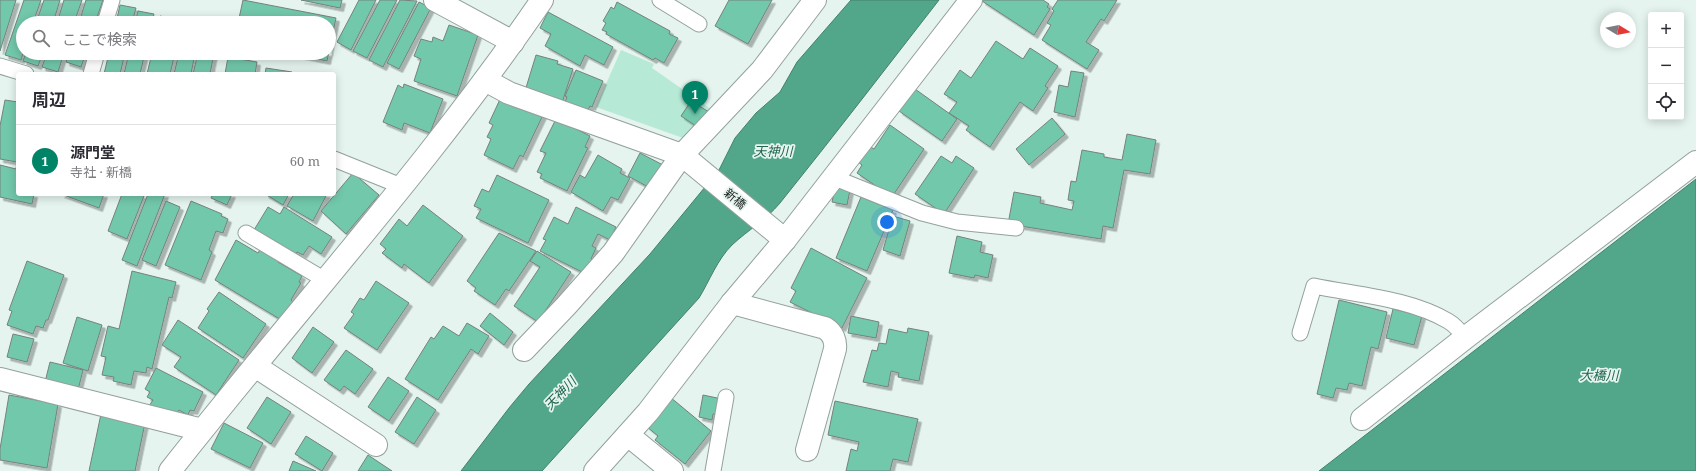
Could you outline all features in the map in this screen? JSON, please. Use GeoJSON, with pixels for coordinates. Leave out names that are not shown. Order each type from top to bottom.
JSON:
{"type":"FeatureCollection","features":[{"type":"Feature","properties":{"kind":"street"},"geometry":{"type":"LineString","coordinates":[[435,0],[513,42]]}},
{"type":"Feature","properties":{"kind":"street"},"geometry":{"type":"LineString","coordinates":[[170,471],[485,80],[542,0]]}},
{"type":"Feature","properties":{"kind":"street"},"geometry":{"type":"LineString","coordinates":[[524,350],[566,306],[613,253],[686,158],[762,70],[815,0]]}},
{"type":"Feature","properties":{"kind":"street"},"geometry":{"type":"LineString","coordinates":[[595,471],[648,412],[783,238],[835,178],[971,0]]}},
{"type":"Feature","properties":{"kind":"street","name":"新橋"},"geometry":{"type":"LineString","coordinates":[[485,80],[509,93],[686,158],[783,238]]}},
{"type":"Feature","properties":{"kind":"street"},"geometry":{"type":"LineString","coordinates":[[1362,419],[1465,338],[1696,162]]}},
{"type":"Feature","properties":{"kind":"street"},"geometry":{"type":"LineString","coordinates":[[732,303],[826,328],[832,335],[836,345],[807,450]]}},
{"type":"Feature","properties":{"kind":"street"},"geometry":{"type":"LineString","coordinates":[[255,366],[376,445]]}},
{"type":"Feature","properties":{"kind":"street"},"geometry":{"type":"LineString","coordinates":[[0,379],[202,430]]}},
{"type":"Feature","properties":{"kind":"street"},"geometry":{"type":"LineString","coordinates":[[628,435],[672,471]]}},
{"type":"Feature","properties":{"kind":"lane"},"geometry":{"type":"LineString","coordinates":[[107,16],[112,0]]}},
{"type":"Feature","properties":{"kind":"lane"},"geometry":{"type":"LineString","coordinates":[[660,0],[699,24]]}},
{"type":"Feature","properties":{"kind":"lane"},"geometry":{"type":"LineString","coordinates":[[92,72],[95,60]]}},
{"type":"Feature","properties":{"kind":"lane"},"geometry":{"type":"LineString","coordinates":[[0,66],[20,72]]}},
{"type":"Feature","properties":{"kind":"lane"},"geometry":{"type":"LineString","coordinates":[[336,160],[401,186]]}},
{"type":"Feature","properties":{"kind":"lane"},"geometry":{"type":"LineString","coordinates":[[835,178],[922,213],[957,222],[1016,228]]}},
{"type":"Feature","properties":{"kind":"lane"},"geometry":{"type":"LineString","coordinates":[[246,233],[325,280]]}},
{"type":"Feature","properties":{"kind":"lane"},"geometry":{"type":"LineString","coordinates":[[1300,332],[1314,286],[1398,302],[1422,309],[1448,321],[1458,328],[1465,338]]}},
{"type":"Feature","properties":{"kind":"lane"},"geometry":{"type":"LineString","coordinates":[[713,471],[726,397]]}},
{"type":"Feature","properties":{"kind":"shaded area"},"geometry":{"type":"Polygon","coordinates":[[[621,50],[654,64],[652,68],[715,112],[683,138],[596,107],[621,50]]]}},
{"type":"Feature","properties":{"kind":"water","name":"天神川"},"geometry":{"type":"Polygon","coordinates":[[[851,0],[939,0],[780,203],[769,215],[732,245],[718,264],[699,298],[542,471],[461,471],[529,384],[650,254],[719,170],[735,138],[756,113],[780,92],[797,62],[851,0]]]}},
{"type":"Feature","properties":{"kind":"water","name":"大橋川"},"geometry":{"type":"Polygon","coordinates":[[[1696,179],[1696,471],[1319,471],[1696,179]]]}},
{"type":"Feature","properties":{"kind":"building"},"geometry":{"type":"Polygon","coordinates":[[[0,0],[16,0],[0,51],[0,0]]]}},
{"type":"Feature","properties":{"kind":"building"},"geometry":{"type":"Polygon","coordinates":[[[24,0],[41,0],[35,16],[18,16],[24,0]]]}},
{"type":"Feature","properties":{"kind":"building"},"geometry":{"type":"Polygon","coordinates":[[[44,0],[60,0],[55,16],[38,16],[44,0]]]}},
{"type":"Feature","properties":{"kind":"building"},"geometry":{"type":"Polygon","coordinates":[[[64,0],[82,0],[76,16],[59,16],[64,0]]]}},
{"type":"Feature","properties":{"kind":"building"},"geometry":{"type":"Polygon","coordinates":[[[86,0],[103,0],[97,16],[81,16],[86,0]]]}},
{"type":"Feature","properties":{"kind":"building"},"geometry":{"type":"Polygon","coordinates":[[[243,0],[326,16],[240,16],[243,0]]]}},
{"type":"Feature","properties":{"kind":"building"},"geometry":{"type":"Polygon","coordinates":[[[301,0],[342,0],[340,8],[301,0]]]}},
{"type":"Feature","properties":{"kind":"building"},"geometry":{"type":"Polygon","coordinates":[[[359,0],[376,0],[351,50],[337,42],[359,0]]]}},
{"type":"Feature","properties":{"kind":"building"},"geometry":{"type":"Polygon","coordinates":[[[380,0],[397,0],[367,58],[353,51],[380,0]]]}},
{"type":"Feature","properties":{"kind":"building"},"geometry":{"type":"Polygon","coordinates":[[[400,0],[417,1],[383,67],[369,60],[400,0]]]}},
{"type":"Feature","properties":{"kind":"building"},"geometry":{"type":"Polygon","coordinates":[[[729,0],[772,0],[748,44],[715,26],[729,0]]]}},
{"type":"Feature","properties":{"kind":"building"},"geometry":{"type":"Polygon","coordinates":[[[1043,0],[1049,4],[1047,7],[1050,9],[1034,35],[982,1],[1043,0]]]}},
{"type":"Feature","properties":{"kind":"building"},"geometry":{"type":"Polygon","coordinates":[[[1058,0],[1117,0],[1104,21],[1101,19],[1086,42],[1099,50],[1087,69],[1042,40],[1051,25],[1047,23],[1054,11],[1052,9],[1058,0]]]}},
{"type":"Feature","properties":{"kind":"building"},"geometry":{"type":"Polygon","coordinates":[[[419,2],[431,8],[399,69],[387,63],[419,2]]]}},
{"type":"Feature","properties":{"kind":"building"},"geometry":{"type":"Polygon","coordinates":[[[617,2],[670,31],[669,34],[678,38],[664,63],[655,58],[653,60],[606,34],[607,32],[602,30],[606,23],[603,21],[611,7],[614,9],[617,2]]]}},
{"type":"Feature","properties":{"kind":"building"},"geometry":{"type":"Polygon","coordinates":[[[120,5],[136,8],[134,16],[118,16],[120,5]]]}},
{"type":"Feature","properties":{"kind":"building"},"geometry":{"type":"Polygon","coordinates":[[[138,11],[154,14],[154,16],[137,16],[138,11]]]}},
{"type":"Feature","properties":{"kind":"building"},"geometry":{"type":"Polygon","coordinates":[[[548,12],[613,47],[604,65],[585,55],[580,66],[545,46],[551,34],[540,28],[548,12]]]}},
{"type":"Feature","properties":{"kind":"building"},"geometry":{"type":"Polygon","coordinates":[[[16,23],[16,58],[5,55],[16,23]]]}},
{"type":"Feature","properties":{"kind":"building"},"geometry":{"type":"Polygon","coordinates":[[[449,25],[478,35],[457,96],[414,81],[421,59],[414,56],[421,39],[432,42],[433,37],[443,41],[449,25]]]}},
{"type":"Feature","properties":{"kind":"building"},"geometry":{"type":"Polygon","coordinates":[[[996,41],[1023,59],[1030,48],[1058,66],[1045,86],[1048,88],[1033,111],[1020,102],[990,147],[966,130],[969,126],[949,113],[957,102],[944,94],[960,70],[971,78],[996,41]]]}},
{"type":"Feature","properties":{"kind":"building"},"geometry":{"type":"Polygon","coordinates":[[[536,55],[558,61],[557,64],[573,69],[562,103],[525,91],[536,55]]]}},
{"type":"Feature","properties":{"kind":"building"},"geometry":{"type":"Polygon","coordinates":[[[23,60],[40,60],[38,66],[23,60]]]}},
{"type":"Feature","properties":{"kind":"building"},"geometry":{"type":"Polygon","coordinates":[[[44,60],[62,60],[58,72],[42,67],[44,60]]]}},
{"type":"Feature","properties":{"kind":"building"},"geometry":{"type":"Polygon","coordinates":[[[67,60],[84,60],[81,67],[66,62],[67,60]]]}},
{"type":"Feature","properties":{"kind":"building"},"geometry":{"type":"Polygon","coordinates":[[[107,60],[123,60],[120,72],[104,72],[107,60]]]}},
{"type":"Feature","properties":{"kind":"building"},"geometry":{"type":"Polygon","coordinates":[[[127,60],[143,60],[140,72],[124,72],[127,60]]]}},
{"type":"Feature","properties":{"kind":"building"},"geometry":{"type":"Polygon","coordinates":[[[150,60],[173,60],[170,72],[147,72],[150,60]]]}},
{"type":"Feature","properties":{"kind":"building"},"geometry":{"type":"Polygon","coordinates":[[[177,60],[194,60],[191,72],[174,72],[177,60]]]}},
{"type":"Feature","properties":{"kind":"building"},"geometry":{"type":"Polygon","coordinates":[[[196,60],[213,60],[210,72],[193,72],[196,60]]]}},
{"type":"Feature","properties":{"kind":"building"},"geometry":{"type":"Polygon","coordinates":[[[227,60],[245,60],[257,62],[255,72],[225,72],[227,60]]]}},
{"type":"Feature","properties":{"kind":"building"},"geometry":{"type":"Polygon","coordinates":[[[266,68],[292,72],[265,72],[266,68]]]}},
{"type":"Feature","properties":{"kind":"building"},"geometry":{"type":"Polygon","coordinates":[[[576,70],[603,81],[592,107],[590,106],[587,112],[565,102],[567,97],[565,96],[576,70]]]}},
{"type":"Feature","properties":{"kind":"building"},"geometry":{"type":"Polygon","coordinates":[[[1071,71],[1084,73],[1075,117],[1054,112],[1059,85],[1068,87],[1071,71]]]}},
{"type":"Feature","properties":{"kind":"building"},"geometry":{"type":"Polygon","coordinates":[[[404,84],[443,99],[430,133],[404,123],[402,130],[383,122],[398,85],[403,88],[404,84]]]}},
{"type":"Feature","properties":{"kind":"building"},"geometry":{"type":"Polygon","coordinates":[[[915,89],[957,119],[942,141],[899,111],[915,89]]]}},
{"type":"Feature","properties":{"kind":"building"},"geometry":{"type":"Polygon","coordinates":[[[502,95],[543,115],[523,157],[520,155],[513,169],[484,155],[491,139],[487,137],[493,125],[489,123],[502,95]]]}},
{"type":"Feature","properties":{"kind":"building"},"geometry":{"type":"Polygon","coordinates":[[[5,100],[16,102],[16,162],[0,159],[0,126],[5,100]]]}},
{"type":"Feature","properties":{"kind":"building"},"geometry":{"type":"Polygon","coordinates":[[[691,101],[709,112],[699,128],[681,116],[691,101]]]}},
{"type":"Feature","properties":{"kind":"building"},"geometry":{"type":"Polygon","coordinates":[[[1052,118],[1065,134],[1029,165],[1016,149],[1052,118]]]}},
{"type":"Feature","properties":{"kind":"building"},"geometry":{"type":"Polygon","coordinates":[[[556,119],[590,136],[585,147],[588,148],[567,191],[540,178],[542,174],[537,172],[546,153],[540,151],[556,119]]]}},
{"type":"Feature","properties":{"kind":"building"},"geometry":{"type":"Polygon","coordinates":[[[890,125],[924,149],[892,197],[857,173],[862,165],[858,162],[869,146],[874,149],[890,125]]]}},
{"type":"Feature","properties":{"kind":"building"},"geometry":{"type":"Polygon","coordinates":[[[1127,134],[1156,140],[1150,174],[1124,170],[1113,228],[1103,226],[1101,239],[1008,224],[1014,192],[1041,197],[1040,203],[1072,210],[1074,201],[1068,200],[1071,181],[1076,182],[1082,150],[1104,154],[1104,157],[1122,160],[1127,134]]]}},
{"type":"Feature","properties":{"kind":"building"},"geometry":{"type":"Polygon","coordinates":[[[640,153],[663,165],[650,188],[628,176],[640,153]]]}},
{"type":"Feature","properties":{"kind":"building"},"geometry":{"type":"Polygon","coordinates":[[[598,155],[622,169],[620,173],[630,178],[618,200],[611,197],[603,211],[571,192],[580,175],[585,178],[598,155]]]}},
{"type":"Feature","properties":{"kind":"building"},"geometry":{"type":"Polygon","coordinates":[[[941,156],[952,163],[956,156],[974,168],[944,214],[915,194],[941,156]]]}},
{"type":"Feature","properties":{"kind":"building"},"geometry":{"type":"Polygon","coordinates":[[[0,165],[16,169],[16,196],[34,196],[32,204],[0,197],[0,165]]]}},
{"type":"Feature","properties":{"kind":"building"},"geometry":{"type":"Polygon","coordinates":[[[353,173],[379,195],[346,234],[321,211],[334,196],[336,196],[336,193],[353,173]]]}},
{"type":"Feature","properties":{"kind":"building"},"geometry":{"type":"Polygon","coordinates":[[[497,175],[549,200],[528,243],[476,218],[481,209],[474,206],[482,189],[489,192],[497,175]]]}},
{"type":"Feature","properties":{"kind":"building"},"geometry":{"type":"Polygon","coordinates":[[[835,187],[850,190],[847,205],[832,202],[835,187]]]}},
{"type":"Feature","properties":{"kind":"building"},"geometry":{"type":"Polygon","coordinates":[[[66,196],[103,196],[99,208],[66,196]]]}},
{"type":"Feature","properties":{"kind":"building"},"geometry":{"type":"Polygon","coordinates":[[[121,196],[144,196],[127,239],[108,231],[121,196]]]}},
{"type":"Feature","properties":{"kind":"building"},"geometry":{"type":"Polygon","coordinates":[[[147,196],[164,196],[137,266],[122,260],[147,196]]]}},
{"type":"Feature","properties":{"kind":"building"},"geometry":{"type":"Polygon","coordinates":[[[212,196],[231,196],[227,205],[211,198],[212,196]]]}},
{"type":"Feature","properties":{"kind":"building"},"geometry":{"type":"Polygon","coordinates":[[[268,196],[288,196],[283,205],[268,196]]]}},
{"type":"Feature","properties":{"kind":"building"},"geometry":{"type":"Polygon","coordinates":[[[293,196],[326,196],[313,221],[287,206],[293,196]]]}},
{"type":"Feature","properties":{"kind":"building"},"geometry":{"type":"Polygon","coordinates":[[[861,197],[893,210],[867,271],[836,258],[861,197]]]}},
{"type":"Feature","properties":{"kind":"building"},"geometry":{"type":"Polygon","coordinates":[[[166,201],[180,207],[156,266],[142,260],[166,201]]]}},
{"type":"Feature","properties":{"kind":"building"},"geometry":{"type":"Polygon","coordinates":[[[191,201],[222,214],[221,216],[228,219],[223,233],[216,231],[209,250],[212,252],[201,280],[165,265],[191,201]]]}},
{"type":"Feature","properties":{"kind":"building"},"geometry":{"type":"Polygon","coordinates":[[[423,205],[463,236],[429,283],[404,264],[402,268],[382,253],[386,249],[380,244],[399,219],[407,226],[423,205]]]}},
{"type":"Feature","properties":{"kind":"building"},"geometry":{"type":"Polygon","coordinates":[[[268,207],[280,214],[284,207],[332,237],[321,254],[309,246],[303,255],[297,252],[295,255],[254,230],[268,207]]]}},
{"type":"Feature","properties":{"kind":"building"},"geometry":{"type":"Polygon","coordinates":[[[576,207],[616,227],[610,240],[598,234],[592,246],[596,248],[591,259],[593,260],[586,274],[540,251],[546,240],[543,239],[554,217],[568,224],[576,207]]]}},
{"type":"Feature","properties":{"kind":"building"},"geometry":{"type":"Polygon","coordinates":[[[893,216],[910,221],[900,256],[883,250],[893,216]]]}},
{"type":"Feature","properties":{"kind":"building"},"geometry":{"type":"Polygon","coordinates":[[[499,233],[536,251],[509,291],[506,289],[495,305],[474,291],[476,288],[467,281],[499,233]]]}},
{"type":"Feature","properties":{"kind":"building"},"geometry":{"type":"Polygon","coordinates":[[[957,236],[982,242],[980,252],[993,255],[988,278],[975,275],[974,278],[949,273],[957,236]]]}},
{"type":"Feature","properties":{"kind":"building"},"geometry":{"type":"Polygon","coordinates":[[[236,240],[258,253],[261,248],[280,259],[278,262],[302,276],[299,282],[301,283],[291,300],[293,302],[283,321],[215,280],[236,240]]]}},
{"type":"Feature","properties":{"kind":"building"},"geometry":{"type":"Polygon","coordinates":[[[811,248],[867,278],[842,328],[790,302],[796,291],[791,288],[811,248]]]}},
{"type":"Feature","properties":{"kind":"building"},"geometry":{"type":"Polygon","coordinates":[[[537,251],[571,272],[538,322],[514,306],[540,267],[530,261],[537,251]]]}},
{"type":"Feature","properties":{"kind":"building"},"geometry":{"type":"Polygon","coordinates":[[[27,261],[64,275],[48,320],[46,320],[43,328],[36,326],[33,334],[7,325],[12,311],[9,310],[27,261]]]}},
{"type":"Feature","properties":{"kind":"building"},"geometry":{"type":"Polygon","coordinates":[[[132,271],[176,282],[172,298],[169,297],[152,369],[147,367],[146,373],[134,371],[131,385],[113,381],[114,377],[102,375],[106,357],[101,356],[108,326],[119,329],[132,271]]]}},
{"type":"Feature","properties":{"kind":"building"},"geometry":{"type":"Polygon","coordinates":[[[376,281],[409,303],[377,350],[344,328],[354,314],[351,312],[360,298],[364,300],[376,281]]]}},
{"type":"Feature","properties":{"kind":"building"},"geometry":{"type":"Polygon","coordinates":[[[219,292],[266,324],[243,358],[198,328],[209,311],[207,309],[219,292]]]}},
{"type":"Feature","properties":{"kind":"building"},"geometry":{"type":"Polygon","coordinates":[[[1339,300],[1387,312],[1378,349],[1371,347],[1362,386],[1349,383],[1347,390],[1336,388],[1333,398],[1317,394],[1339,300]]]}},
{"type":"Feature","properties":{"kind":"building"},"geometry":{"type":"Polygon","coordinates":[[[1393,309],[1422,316],[1414,345],[1386,338],[1393,309]]]}},
{"type":"Feature","properties":{"kind":"building"},"geometry":{"type":"Polygon","coordinates":[[[490,313],[513,332],[504,345],[480,326],[490,313]]]}},
{"type":"Feature","properties":{"kind":"building"},"geometry":{"type":"Polygon","coordinates":[[[851,316],[879,322],[876,338],[848,333],[851,316]]]}},
{"type":"Feature","properties":{"kind":"building"},"geometry":{"type":"Polygon","coordinates":[[[77,317],[102,325],[88,371],[63,363],[77,317]]]}},
{"type":"Feature","properties":{"kind":"building"},"geometry":{"type":"Polygon","coordinates":[[[178,320],[239,360],[216,395],[174,367],[181,357],[162,345],[178,320]]]}},
{"type":"Feature","properties":{"kind":"building"},"geometry":{"type":"Polygon","coordinates":[[[467,323],[489,336],[478,354],[471,349],[438,400],[405,379],[431,337],[434,339],[443,326],[459,336],[467,323]]]}},
{"type":"Feature","properties":{"kind":"building"},"geometry":{"type":"Polygon","coordinates":[[[313,327],[334,342],[312,373],[292,358],[313,327]]]}},
{"type":"Feature","properties":{"kind":"building"},"geometry":{"type":"Polygon","coordinates":[[[908,328],[929,332],[919,381],[898,377],[899,373],[891,371],[888,387],[863,382],[872,350],[877,351],[879,343],[886,344],[889,329],[907,333],[908,328]]]}},
{"type":"Feature","properties":{"kind":"building"},"geometry":{"type":"Polygon","coordinates":[[[13,334],[34,339],[27,362],[7,357],[13,334]]]}},
{"type":"Feature","properties":{"kind":"building"},"geometry":{"type":"Polygon","coordinates":[[[346,350],[373,369],[355,394],[344,386],[340,391],[324,380],[346,350]]]}},
{"type":"Feature","properties":{"kind":"building"},"geometry":{"type":"Polygon","coordinates":[[[50,362],[83,370],[78,390],[45,382],[50,362]]]}},
{"type":"Feature","properties":{"kind":"building"},"geometry":{"type":"Polygon","coordinates":[[[156,368],[203,392],[194,411],[190,410],[188,415],[179,410],[176,414],[147,409],[153,400],[147,397],[150,392],[145,389],[156,368]]]}},
{"type":"Feature","properties":{"kind":"building"},"geometry":{"type":"Polygon","coordinates":[[[388,377],[409,391],[389,421],[368,407],[388,377]]]}},
{"type":"Feature","properties":{"kind":"building"},"geometry":{"type":"Polygon","coordinates":[[[9,395],[58,404],[47,468],[0,460],[0,449],[9,395]]]}},
{"type":"Feature","properties":{"kind":"building"},"geometry":{"type":"Polygon","coordinates":[[[703,395],[722,399],[718,415],[713,414],[712,420],[699,417],[703,395]]]}},
{"type":"Feature","properties":{"kind":"building"},"geometry":{"type":"Polygon","coordinates":[[[267,397],[291,412],[271,444],[247,428],[267,397]]]}},
{"type":"Feature","properties":{"kind":"building"},"geometry":{"type":"Polygon","coordinates":[[[417,397],[436,410],[414,444],[395,432],[417,397]]]}},
{"type":"Feature","properties":{"kind":"building"},"geometry":{"type":"Polygon","coordinates":[[[670,397],[711,431],[685,464],[655,440],[658,436],[646,426],[670,397]]]}},
{"type":"Feature","properties":{"kind":"building"},"geometry":{"type":"Polygon","coordinates":[[[835,401],[918,419],[908,462],[893,459],[890,471],[846,471],[851,449],[857,451],[859,442],[828,435],[835,401]]]}},
{"type":"Feature","properties":{"kind":"building"},"geometry":{"type":"Polygon","coordinates":[[[101,414],[145,423],[135,471],[89,471],[101,414]]]}},
{"type":"Feature","properties":{"kind":"building"},"geometry":{"type":"Polygon","coordinates":[[[224,423],[263,443],[250,468],[211,449],[224,423]]]}},
{"type":"Feature","properties":{"kind":"building"},"geometry":{"type":"Polygon","coordinates":[[[306,436],[333,453],[322,471],[295,454],[306,436]]]}},
{"type":"Feature","properties":{"kind":"building"},"geometry":{"type":"Polygon","coordinates":[[[368,455],[392,471],[358,471],[368,455]]]}},
{"type":"Feature","properties":{"kind":"building"},"geometry":{"type":"Polygon","coordinates":[[[293,461],[316,471],[289,471],[293,461]]]}},
{"type":"Feature","properties":{"kind":"place","name":"源門堂"},"geometry":{"type":"Point","coordinates":[695,114]}}]}
